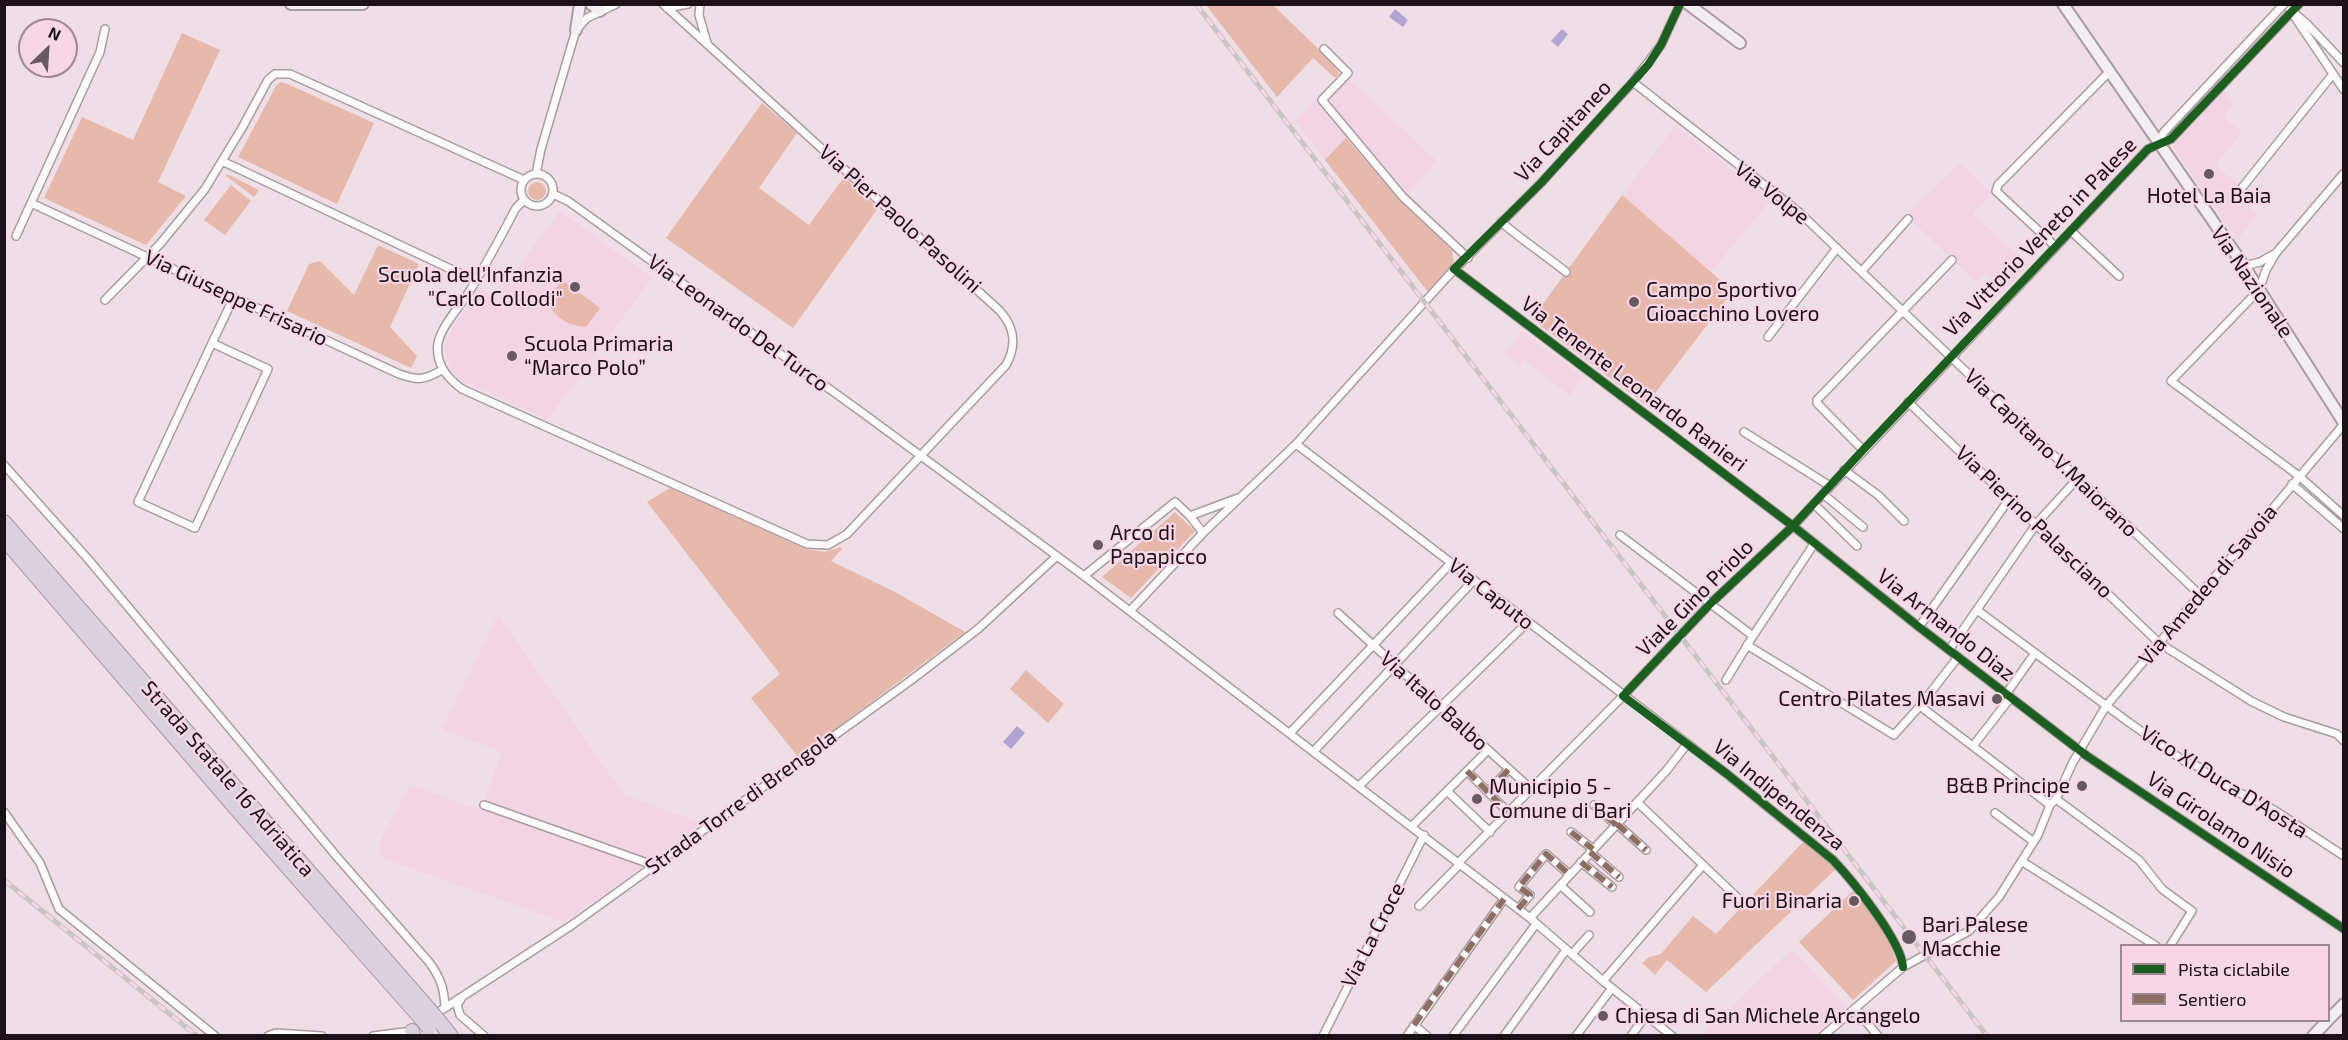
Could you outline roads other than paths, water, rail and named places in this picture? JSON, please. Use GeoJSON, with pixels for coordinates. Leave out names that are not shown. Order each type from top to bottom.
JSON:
{"type":"FeatureCollection","features":[{"type":"Feature","properties":{"kind":"highway","name":"Strada Statale 16 Adriatica"},"geometry":{"type":"LineString","coordinates":[[4,522],[435,1028],[451,1035]]}},
{"type":"Feature","properties":{"kind":"highway","name":"Strada Statale 16 Adriatica"},"geometry":{"type":"LineString","coordinates":[[4,539],[246,820],[423,1012]]}},
{"type":"Feature","properties":{"kind":"street"},"geometry":{"type":"LineString","coordinates":[[291,4],[363,4]]}},
{"type":"Feature","properties":{"kind":"street"},"geometry":{"type":"LineString","coordinates":[[536,174],[541,149],[576,30],[580,4]]}},
{"type":"Feature","properties":{"kind":"street"},"geometry":{"type":"LineString","coordinates":[[576,30],[595,8],[616,4]]}},
{"type":"Feature","properties":{"kind":"street"},"geometry":{"type":"LineString","coordinates":[[665,6],[688,4]]}},
{"type":"Feature","properties":{"kind":"street"},"geometry":{"type":"LineString","coordinates":[[700,4],[699,15],[707,43]]}},
{"type":"Feature","properties":{"kind":"street","name":"Via Capitaneo"},"geometry":{"type":"LineString","coordinates":[[1130,610],[1203,533],[1296,444],[1454,269],[1468,258],[1633,82],[1662,45],[1680,4]]}},
{"type":"Feature","properties":{"kind":"street"},"geometry":{"type":"LineString","coordinates":[[1688,4],[1740,43]]}},
{"type":"Feature","properties":{"kind":"street","name":"Via Nazionale"},"geometry":{"type":"LineString","coordinates":[[2063,4],[2244,267],[2343,423]]}},
{"type":"Feature","properties":{"kind":"street"},"geometry":{"type":"LineString","coordinates":[[2284,4],[2306,23],[2343,63]]}},
{"type":"Feature","properties":{"kind":"street","name":"Via Vittorio Veneto in Palese"},"geometry":{"type":"LineString","coordinates":[[2158,143],[2164,132],[2284,4]]}},
{"type":"Feature","properties":{"kind":"street","name":"Via Vittorio Veneto in Palese"},"geometry":{"type":"LineString","coordinates":[[1830,486],[2148,149],[2171,139],[2299,4]]}},
{"type":"Feature","properties":{"kind":"street","name":"Via Pier Paolo Pasolini"},"geometry":{"type":"LineString","coordinates":[[442,370],[450,381],[462,389],[815,546],[828,545],[847,534],[1006,365],[1014,343],[1013,331],[1008,320],[958,270],[665,6]]}},
{"type":"Feature","properties":{"kind":"street"},"geometry":{"type":"LineString","coordinates":[[2292,12],[2343,90]]}},
{"type":"Feature","properties":{"kind":"street"},"geometry":{"type":"LineString","coordinates":[[16,236],[100,52],[105,29]]}},
{"type":"Feature","properties":{"kind":"street"},"geometry":{"type":"LineString","coordinates":[[1324,50],[1348,73],[1322,100],[1403,196],[1468,258]]}},
{"type":"Feature","properties":{"kind":"street"},"geometry":{"type":"LineString","coordinates":[[2056,247],[1996,191],[1998,185],[2109,72]]}},
{"type":"Feature","properties":{"kind":"street"},"geometry":{"type":"LineString","coordinates":[[105,300],[181,219],[222,161],[268,80],[275,74],[283,73],[524,180]]}},
{"type":"Feature","properties":{"kind":"street"},"geometry":{"type":"LineString","coordinates":[[2241,189],[2333,74]]}},
{"type":"Feature","properties":{"kind":"street","name":"Via Volpe"},"geometry":{"type":"LineString","coordinates":[[1633,82],[1800,213],[1903,312]]}},
{"type":"Feature","properties":{"kind":"street"},"geometry":{"type":"LineString","coordinates":[[222,161],[476,280]]}},
{"type":"Feature","properties":{"kind":"street"},"geometry":{"type":"LineString","coordinates":[[2343,173],[2276,253],[2266,270],[2259,290],[2171,381],[2299,476],[2343,516]]}},
{"type":"Feature","properties":{"kind":"street"},"geometry":{"type":"LineString","coordinates":[[536,174],[548,178],[553,185],[553,194],[549,202],[540,207],[531,206],[524,201],[520,190],[524,180],[536,174]]}},
{"type":"Feature","properties":{"kind":"street","name":"Via Leonardo Del Turco"},"geometry":{"type":"LineString","coordinates":[[553,194],[568,201],[1130,610],[1530,918],[1603,981],[1672,1035]]}},
{"type":"Feature","properties":{"kind":"street"},"geometry":{"type":"LineString","coordinates":[[442,370],[438,343],[444,329],[476,280],[516,208],[524,201]]}},
{"type":"Feature","properties":{"kind":"street","name":"Via Giuseppe Frisario"},"geometry":{"type":"LineString","coordinates":[[31,203],[416,380],[428,378],[442,370]]}},
{"type":"Feature","properties":{"kind":"street"},"geometry":{"type":"LineString","coordinates":[[1862,272],[1908,219]]}},
{"type":"Feature","properties":{"kind":"street"},"geometry":{"type":"LineString","coordinates":[[1501,222],[1566,272]]}},
{"type":"Feature","properties":{"kind":"street"},"geometry":{"type":"LineString","coordinates":[[2071,231],[2119,276]]}},
{"type":"Feature","properties":{"kind":"street"},"geometry":{"type":"LineString","coordinates":[[1768,337],[1837,248]]}},
{"type":"Feature","properties":{"kind":"street"},"geometry":{"type":"LineString","coordinates":[[2244,267],[2260,262],[2276,253]]}},
{"type":"Feature","properties":{"kind":"street"},"geometry":{"type":"LineString","coordinates":[[1863,450],[1817,403],[1821,395],[1952,260]]}},
{"type":"Feature","properties":{"kind":"street","name":"Via Tenente Leonardo Ranieri"},"geometry":{"type":"LineString","coordinates":[[1454,269],[1793,526]]}},
{"type":"Feature","properties":{"kind":"street"},"geometry":{"type":"LineString","coordinates":[[212,343],[267,369],[195,528],[138,502],[212,343],[234,297]]}},
{"type":"Feature","properties":{"kind":"street","name":"Via Capitano V.Maiorano"},"geometry":{"type":"LineString","coordinates":[[1903,312],[2199,594]]}},
{"type":"Feature","properties":{"kind":"street","name":"Via Pierino Palasciano"},"geometry":{"type":"LineString","coordinates":[[1908,402],[2037,523],[2159,643],[2251,701],[2284,717],[2337,735],[2343,741]]}},
{"type":"Feature","properties":{"kind":"street","name":"Via Amedeo di Savoia"},"geometry":{"type":"LineString","coordinates":[[1903,967],[1969,931],[1999,897],[2023,862],[2079,750],[2106,706],[2343,423]]}},
{"type":"Feature","properties":{"kind":"street"},"geometry":{"type":"LineString","coordinates":[[1744,432],[1830,486]]}},
{"type":"Feature","properties":{"kind":"street","name":"Via Caputo"},"geometry":{"type":"LineString","coordinates":[[1296,444],[1687,744]]}},
{"type":"Feature","properties":{"kind":"street"},"geometry":{"type":"LineString","coordinates":[[4,465],[88,559],[338,858],[429,962],[440,976],[445,1007]]}},
{"type":"Feature","properties":{"kind":"street"},"geometry":{"type":"LineString","coordinates":[[1844,471],[1878,495],[1904,521]]}},
{"type":"Feature","properties":{"kind":"street"},"geometry":{"type":"LineString","coordinates":[[1949,650],[2037,523],[2078,478]]}},
{"type":"Feature","properties":{"kind":"street"},"geometry":{"type":"LineString","coordinates":[[2292,484],[2343,529]]}},
{"type":"Feature","properties":{"kind":"street","name":"Viale Gino Priolo"},"geometry":{"type":"LineString","coordinates":[[1419,906],[1710,604],[1793,526],[1830,486]]}},
{"type":"Feature","properties":{"kind":"street"},"geometry":{"type":"LineString","coordinates":[[1823,494],[1863,527]]}},
{"type":"Feature","properties":{"kind":"street"},"geometry":{"type":"LineString","coordinates":[[1190,516],[1240,497]]}},
{"type":"Feature","properties":{"kind":"street"},"geometry":{"type":"LineString","coordinates":[[1919,627],[2010,498]]}},
{"type":"Feature","properties":{"kind":"street"},"geometry":{"type":"LineString","coordinates":[[1084,576],[1175,502],[1203,533]]}},
{"type":"Feature","properties":{"kind":"street"},"geometry":{"type":"LineString","coordinates":[[1814,504],[1857,546]]}},
{"type":"Feature","properties":{"kind":"street","name":"Via Armando Diaz"},"geometry":{"type":"LineString","coordinates":[[1793,526],[1919,627],[2079,750]]}},
{"type":"Feature","properties":{"kind":"street"},"geometry":{"type":"LineString","coordinates":[[1620,536],[1753,636]]}},
{"type":"Feature","properties":{"kind":"street"},"geometry":{"type":"LineString","coordinates":[[1726,680],[1814,544]]}},
{"type":"Feature","properties":{"kind":"street","name":"Strada Torre di Brengola"},"geometry":{"type":"LineString","coordinates":[[410,1034],[445,1007],[461,999],[572,925],[819,747],[978,629],[1057,556]]}},
{"type":"Feature","properties":{"kind":"street"},"geometry":{"type":"LineString","coordinates":[[1290,733],[1451,563]]}},
{"type":"Feature","properties":{"kind":"street"},"geometry":{"type":"LineString","coordinates":[[1314,751],[1474,580]]}},
{"type":"Feature","properties":{"kind":"street","name":"Vico XI Duca D'Aosta"},"geometry":{"type":"LineString","coordinates":[[1977,610],[2184,761],[2199,767],[2218,782],[2274,810],[2343,856]]}},
{"type":"Feature","properties":{"kind":"street","name":"Via Italo Balbo"},"geometry":{"type":"LineString","coordinates":[[1338,613],[1531,789]]}},
{"type":"Feature","properties":{"kind":"street"},"geometry":{"type":"LineString","coordinates":[[1359,786],[1528,622]]}},
{"type":"Feature","properties":{"kind":"street"},"geometry":{"type":"LineString","coordinates":[[1747,645],[1894,735],[1958,657]]}},
{"type":"Feature","properties":{"kind":"street"},"geometry":{"type":"LineString","coordinates":[[1973,746],[2035,653]]}},
{"type":"Feature","properties":{"kind":"street"},"geometry":{"type":"LineString","coordinates":[[1920,706],[1973,746],[2139,860],[2162,889],[2192,910],[2171,944]]}},
{"type":"Feature","properties":{"kind":"street"},"geometry":{"type":"LineString","coordinates":[[1530,918],[1687,744]]}},
{"type":"Feature","properties":{"kind":"street","name":"Via Indipendenza"},"geometry":{"type":"LineString","coordinates":[[1687,744],[1808,838],[1848,875],[1892,936],[1902,956],[1903,967]]}},
{"type":"Feature","properties":{"kind":"street"},"geometry":{"type":"LineString","coordinates":[[1412,826],[1488,750]]}},
{"type":"Feature","properties":{"kind":"street","name":"Via Girolamo Nisio"},"geometry":{"type":"LineString","coordinates":[[2079,750],[2343,929]]}},
{"type":"Feature","properties":{"kind":"street"},"geometry":{"type":"LineString","coordinates":[[1488,792],[1509,769]]}},
{"type":"Feature","properties":{"kind":"street"},"geometry":{"type":"LineString","coordinates":[[1467,771],[1508,813]]}},
{"type":"Feature","properties":{"kind":"street"},"geometry":{"type":"LineString","coordinates":[[1447,791],[1490,832]]}},
{"type":"Feature","properties":{"kind":"street"},"geometry":{"type":"LineString","coordinates":[[1637,802],[1741,901]]}},
{"type":"Feature","properties":{"kind":"street"},"geometry":{"type":"LineString","coordinates":[[484,805],[653,865]]}},
{"type":"Feature","properties":{"kind":"street"},"geometry":{"type":"LineString","coordinates":[[1594,805],[1646,850]]}},
{"type":"Feature","properties":{"kind":"street"},"geometry":{"type":"LineString","coordinates":[[4,812],[40,863],[59,909],[214,1035]]}},
{"type":"Feature","properties":{"kind":"street"},"geometry":{"type":"LineString","coordinates":[[1995,813],[2034,842]]}},
{"type":"Feature","properties":{"kind":"street"},"geometry":{"type":"LineString","coordinates":[[1571,832],[1618,877]]}},
{"type":"Feature","properties":{"kind":"street","name":"Via La Croce"},"geometry":{"type":"LineString","coordinates":[[1323,1035],[1424,835]]}},
{"type":"Feature","properties":{"kind":"street"},"geometry":{"type":"LineString","coordinates":[[1518,909],[1530,895],[1519,887],[1546,854],[1569,874]]}},
{"type":"Feature","properties":{"kind":"street"},"geometry":{"type":"LineString","coordinates":[[1581,862],[1612,887]]}},
{"type":"Feature","properties":{"kind":"street"},"geometry":{"type":"LineString","coordinates":[[2023,862],[2154,944]]}},
{"type":"Feature","properties":{"kind":"street"},"geometry":{"type":"LineString","coordinates":[[1603,981],[1703,865]]}},
{"type":"Feature","properties":{"kind":"street"},"geometry":{"type":"LineString","coordinates":[[1560,885],[1590,912]]}},
{"type":"Feature","properties":{"kind":"street"},"geometry":{"type":"LineString","coordinates":[[1407,1035],[1504,899]]}},
{"type":"Feature","properties":{"kind":"street"},"geometry":{"type":"LineString","coordinates":[[1453,1035],[1536,924]]}},
{"type":"Feature","properties":{"kind":"street"},"geometry":{"type":"LineString","coordinates":[[1504,1035],[1569,952],[1589,935]]}},
{"type":"Feature","properties":{"kind":"street"},"geometry":{"type":"LineString","coordinates":[[1823,1035],[1903,967]]}},
{"type":"Feature","properties":{"kind":"street"},"geometry":{"type":"LineString","coordinates":[[1576,1035],[1612,988]]}},
{"type":"Feature","properties":{"kind":"street"},"geometry":{"type":"LineString","coordinates":[[461,999],[457,1005],[460,1015],[484,1035]]}},
{"type":"Feature","properties":{"kind":"street"},"geometry":{"type":"LineString","coordinates":[[2330,1018],[2343,1004]]}},
{"type":"Feature","properties":{"kind":"street"},"geometry":{"type":"LineString","coordinates":[[1854,1008],[1878,1035]]}},
{"type":"Feature","properties":{"kind":"street"},"geometry":{"type":"LineString","coordinates":[[1631,1035],[1646,1015]]}},
{"type":"Feature","properties":{"kind":"street"},"geometry":{"type":"LineString","coordinates":[[2313,1035],[2326,1022]]}},
{"type":"Feature","properties":{"kind":"street"},"geometry":{"type":"LineString","coordinates":[[1414,1026],[1427,1035]]}},
{"type":"Feature","properties":{"kind":"street"},"geometry":{"type":"LineString","coordinates":[[268,1035],[276,1033],[322,1035]]}},
{"type":"Feature","properties":{"kind":"street"},"geometry":{"type":"LineString","coordinates":[[373,1035],[410,1034]]}},
{"type":"Feature","properties":{"kind":"railway"},"geometry":{"type":"LineString","coordinates":[[1196,4],[1987,1036]]}},
{"type":"Feature","properties":{"kind":"railway"},"geometry":{"type":"LineString","coordinates":[[4,880],[197,1036]]}},
{"type":"Feature","properties":{"kind":"place","name":"Hotel La Baia"},"geometry":{"type":"Point","coordinates":[2209,174]}},
{"type":"Feature","properties":{"kind":"place","name":"Scuola dell'Infanzia \"Carlo Collodi\""},"geometry":{"type":"Point","coordinates":[575,287]}},
{"type":"Feature","properties":{"kind":"place","name":"Campo Sportivo Gioacchino Lovero"},"geometry":{"type":"Point","coordinates":[1634,302]}},
{"type":"Feature","properties":{"kind":"place","name":"Scuola Primaria “Marco Polo”"},"geometry":{"type":"Point","coordinates":[512,356]}},
{"type":"Feature","properties":{"kind":"place","name":"Arco di Papapicco"},"geometry":{"type":"Point","coordinates":[1098,545]}},
{"type":"Feature","properties":{"kind":"place","name":"Centro Pilates Masavi"},"geometry":{"type":"Point","coordinates":[1997,699]}},
{"type":"Feature","properties":{"kind":"place","name":"B&B Principe"},"geometry":{"type":"Point","coordinates":[2082,786]}},
{"type":"Feature","properties":{"kind":"place","name":"Municipio 5 - Comune di Bari"},"geometry":{"type":"Point","coordinates":[1477,799]}},
{"type":"Feature","properties":{"kind":"place","name":"Fuori Binaria"},"geometry":{"type":"Point","coordinates":[1854,901]}},
{"type":"Feature","properties":{"kind":"place","name":"Bari Palese Macchie"},"geometry":{"type":"Point","coordinates":[1909,937]}},
{"type":"Feature","properties":{"kind":"place","name":"Chiesa di San Michele Arcangelo"},"geometry":{"type":"Point","coordinates":[1603,1016]}}]}
